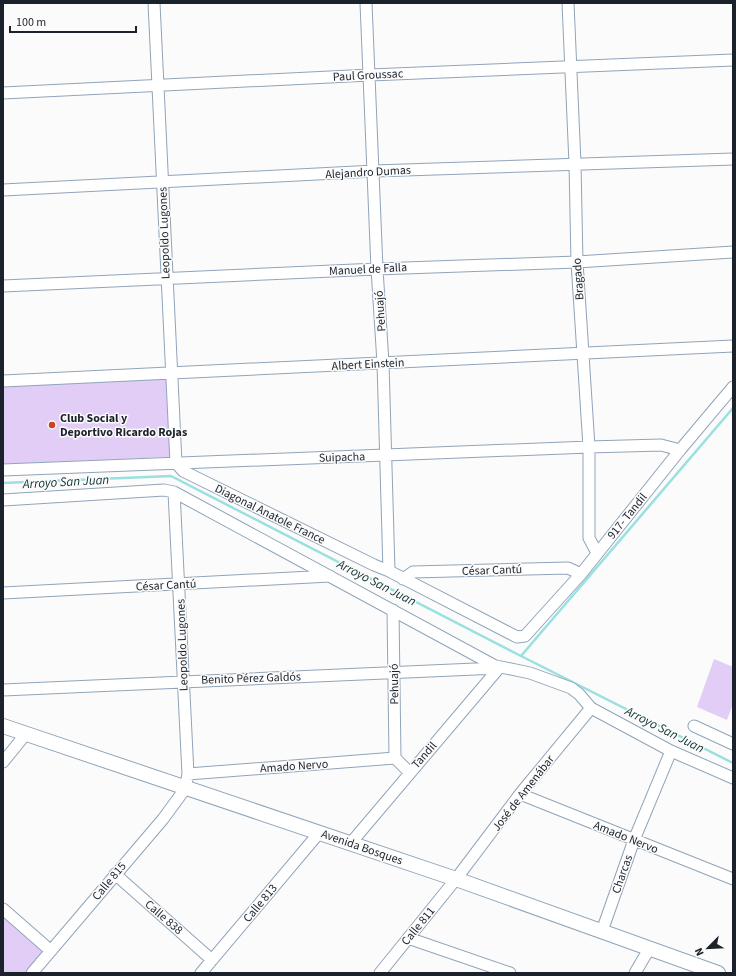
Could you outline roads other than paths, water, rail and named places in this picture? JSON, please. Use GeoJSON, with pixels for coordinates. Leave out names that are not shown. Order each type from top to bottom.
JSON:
{"type":"FeatureCollection","features":[{"type":"Feature","properties":{"kind":"main road","name":"Avenida Bosques"},"geometry":{"type":"LineString","coordinates":[[3,726],[25,735],[456,879],[718,973]]}},
{"type":"Feature","properties":{"kind":"street","name":"Leopoldo Lugones"},"geometry":{"type":"LineString","coordinates":[[154,3],[160,85],[166,279],[176,463]]}},
{"type":"Feature","properties":{"kind":"street","name":"Pehuajó"},"geometry":{"type":"LineString","coordinates":[[366,3],[377,269],[383,363],[389,571]]}},
{"type":"Feature","properties":{"kind":"street","name":"Bragado"},"geometry":{"type":"LineString","coordinates":[[568,3],[575,164],[576,262],[589,447],[589,538],[597,553]]}},
{"type":"Feature","properties":{"kind":"street","name":"Paul Groussac"},"geometry":{"type":"LineString","coordinates":[[3,93],[370,75],[733,60]]}},
{"type":"Feature","properties":{"kind":"street","name":"Alejandro Dumas"},"geometry":{"type":"LineString","coordinates":[[3,190],[374,171],[733,159]]}},
{"type":"Feature","properties":{"kind":"street","name":"Manuel de Falla"},"geometry":{"type":"LineString","coordinates":[[3,286],[377,269],[576,262],[733,252]]}},
{"type":"Feature","properties":{"kind":"street","name":"Albert Einstein"},"geometry":{"type":"LineString","coordinates":[[3,381],[733,346]]}},
{"type":"Feature","properties":{"kind":"street","name":"917- Tandil"},"geometry":{"type":"LineString","coordinates":[[517,637],[525,636],[581,574],[680,450],[733,387]]}},
{"type":"Feature","properties":{"kind":"street","name":"Suipacha"},"geometry":{"type":"LineString","coordinates":[[3,470],[589,447],[661,445],[680,450]]}},
{"type":"Feature","properties":{"kind":"street","name":"Diagonal Anatole France"},"geometry":{"type":"LineString","coordinates":[[176,463],[183,471],[389,571],[517,637]]}},
{"type":"Feature","properties":{"kind":"street"},"geometry":{"type":"LineString","coordinates":[[3,500],[164,490],[174,492]]}},
{"type":"Feature","properties":{"kind":"street","name":"Leopoldo Lugones"},"geometry":{"type":"LineString","coordinates":[[174,492],[180,584],[188,774]]}},
{"type":"Feature","properties":{"kind":"street","name":"Diagonal Anatole France"},"geometry":{"type":"LineString","coordinates":[[174,492],[498,667]]}},
{"type":"Feature","properties":{"kind":"street","name":"César Cantú"},"geometry":{"type":"LineString","coordinates":[[403,578],[413,572],[568,568],[581,574]]}},
{"type":"Feature","properties":{"kind":"street","name":"César Cantú"},"geometry":{"type":"LineString","coordinates":[[3,593],[330,576]]}},
{"type":"Feature","properties":{"kind":"street","name":"Pehuajó"},"geometry":{"type":"LineString","coordinates":[[393,610],[395,758]]}},
{"type":"Feature","properties":{"kind":"street","name":"Benito Pérez Galdós"},"geometry":{"type":"LineString","coordinates":[[3,690],[498,667],[530,673],[571,688],[580,694],[591,708],[671,751],[733,778]]}},
{"type":"Feature","properties":{"kind":"street","name":"Tandil"},"geometry":{"type":"LineString","coordinates":[[350,844],[498,667]]}},
{"type":"Feature","properties":{"kind":"street","name":"José de Amenábar"},"geometry":{"type":"LineString","coordinates":[[456,879],[520,794],[591,708]]}},
{"type":"Feature","properties":{"kind":"street"},"geometry":{"type":"LineString","coordinates":[[694,726],[733,744]]}},
{"type":"Feature","properties":{"kind":"street"},"geometry":{"type":"LineString","coordinates":[[3,762],[25,735]]}},
{"type":"Feature","properties":{"kind":"street","name":"Charcas"},"geometry":{"type":"LineString","coordinates":[[602,931],[634,840],[671,751]]}},
{"type":"Feature","properties":{"kind":"street"},"geometry":{"type":"LineString","coordinates":[[395,758],[409,772]]}},
{"type":"Feature","properties":{"kind":"street","name":"Amado Nervo"},"geometry":{"type":"LineString","coordinates":[[188,774],[395,758]]}},
{"type":"Feature","properties":{"kind":"street"},"geometry":{"type":"LineString","coordinates":[[185,788],[188,774]]}},
{"type":"Feature","properties":{"kind":"street","name":"Calle 815"},"geometry":{"type":"LineString","coordinates":[[32,973],[163,819],[185,788]]}},
{"type":"Feature","properties":{"kind":"street","name":"Amado Nervo"},"geometry":{"type":"LineString","coordinates":[[520,794],[733,879]]}},
{"type":"Feature","properties":{"kind":"street","name":"Calle 813"},"geometry":{"type":"LineString","coordinates":[[201,973],[319,833]]}},
{"type":"Feature","properties":{"kind":"street","name":"Calle 838"},"geometry":{"type":"LineString","coordinates":[[115,874],[212,960]]}},
{"type":"Feature","properties":{"kind":"street","name":"Calle 811"},"geometry":{"type":"LineString","coordinates":[[380,973],[456,879]]}},
{"type":"Feature","properties":{"kind":"street"},"geometry":{"type":"LineString","coordinates":[[3,909],[51,950]]}},
{"type":"Feature","properties":{"kind":"street"},"geometry":{"type":"LineString","coordinates":[[408,938],[510,973]]}},
{"type":"Feature","properties":{"kind":"street"},"geometry":{"type":"LineString","coordinates":[[635,973],[649,949]]}},
{"type":"Feature","properties":{"kind":"waterway"},"geometry":{"type":"LineString","coordinates":[[521,656],[733,408]]}},
{"type":"Feature","properties":{"kind":"waterway","name":"Arroyo San Juan"},"geometry":{"type":"LineString","coordinates":[[3,483],[171,476],[733,763]]}},
{"type":"Feature","properties":{"kind":"place","name":"Club Social y Deportivo Ricardo Rojas"},"geometry":{"type":"Point","coordinates":[52,425]}}]}
